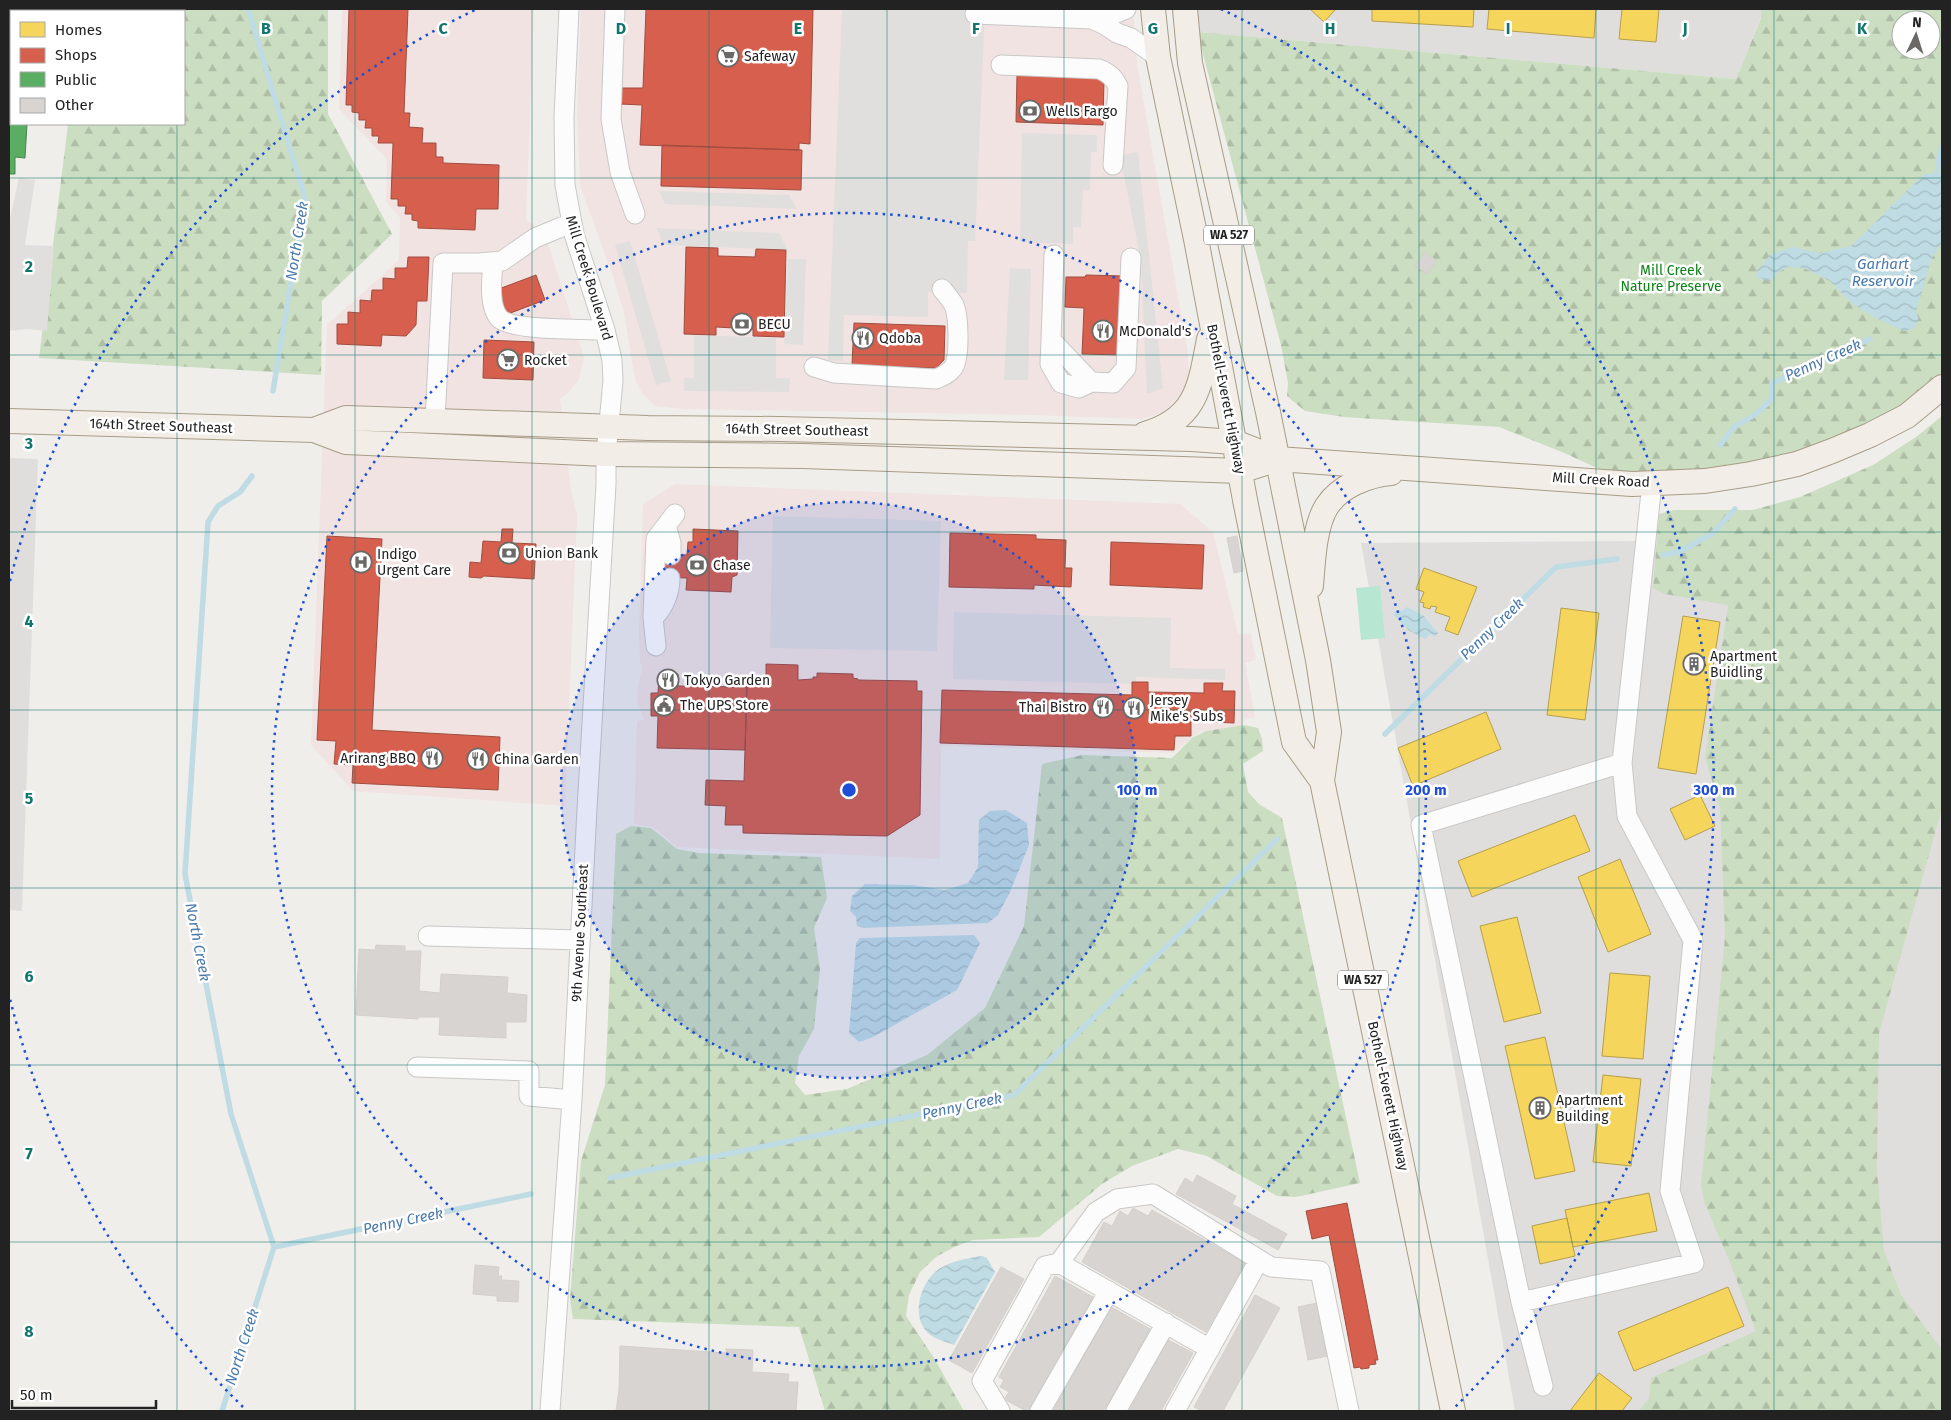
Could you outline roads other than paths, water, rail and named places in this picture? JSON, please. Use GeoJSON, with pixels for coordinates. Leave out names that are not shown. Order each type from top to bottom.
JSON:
{"type":"FeatureCollection","features":[{"type":"Feature","properties":{"kind":"main road","name":"Bothell-Everett Highway"},"geometry":{"type":"LineString","coordinates":[[1153,9],[1158,57],[1294,742],[1322,781]]}},
{"type":"Feature","properties":{"kind":"main road","name":"Bothell-Everett Highway"},"geometry":{"type":"LineString","coordinates":[[1185,9],[1190,63],[1278,460],[1309,617],[1329,732],[1322,781],[1453,1411]]}},
{"type":"Feature","properties":{"kind":"main road"},"geometry":{"type":"LineString","coordinates":[[1121,437],[1146,434],[1166,426],[1179,417],[1190,405],[1197,392],[1203,372],[1212,325]]}},
{"type":"Feature","properties":{"kind":"main road","name":"Mill Creek Road"},"geometry":{"type":"LineString","coordinates":[[1240,471],[1278,460],[1632,484],[1705,481],[1797,464],[1870,435],[1907,416],[1942,387]]}},
{"type":"Feature","properties":{"kind":"main road","name":"164th Street Southeast"},"geometry":{"type":"LineString","coordinates":[[314,430],[346,418],[608,426],[1121,437],[1234,442],[1278,460]]}},
{"type":"Feature","properties":{"kind":"main road","name":"164th Street Southeast"},"geometry":{"type":"LineString","coordinates":[[9,421],[314,430],[346,442],[606,454],[803,456],[1240,471]]}},
{"type":"Feature","properties":{"kind":"main road"},"geometry":{"type":"LineString","coordinates":[[1309,617],[1313,564],[1320,523],[1327,506],[1346,487],[1364,479],[1385,474],[1432,469]]}},
{"type":"Feature","properties":{"kind":"street","name":"Mill Creek Boulevard"},"geometry":{"type":"LineString","coordinates":[[569,9],[564,155],[565,185],[571,223],[580,257],[605,330],[612,360],[606,454]]}},
{"type":"Feature","properties":{"kind":"street"},"geometry":{"type":"LineString","coordinates":[[615,9],[611,119],[620,172],[636,214]]}},
{"type":"Feature","properties":{"kind":"street"},"geometry":{"type":"LineString","coordinates":[[975,14],[1003,12],[1092,19],[1107,17],[1126,9]]}},
{"type":"Feature","properties":{"kind":"street"},"geometry":{"type":"LineString","coordinates":[[1092,19],[1117,33],[1131,38],[1158,57]]}},
{"type":"Feature","properties":{"kind":"street"},"geometry":{"type":"LineString","coordinates":[[1001,65],[1099,69],[1113,77],[1118,86],[1113,165]]}},
{"type":"Feature","properties":{"kind":"street"},"geometry":{"type":"LineString","coordinates":[[435,421],[443,262],[502,262],[535,238],[571,223]]}},
{"type":"Feature","properties":{"kind":"street"},"geometry":{"type":"LineString","coordinates":[[1054,255],[1051,340],[1091,382],[1113,383],[1126,368],[1131,258]]}},
{"type":"Feature","properties":{"kind":"street"},"geometry":{"type":"LineString","coordinates":[[493,262],[491,296],[499,318],[509,325],[605,330]]}},
{"type":"Feature","properties":{"kind":"street"},"geometry":{"type":"LineString","coordinates":[[814,367],[834,373],[936,379],[946,375],[956,360],[958,318],[954,304],[942,289]]}},
{"type":"Feature","properties":{"kind":"street","name":"9th Avenue Southeast"},"geometry":{"type":"LineString","coordinates":[[550,1411],[572,1100],[606,484],[606,454]]}},
{"type":"Feature","properties":{"kind":"street"},"geometry":{"type":"LineString","coordinates":[[1521,1302],[1694,1263],[1670,1191],[1693,940],[1627,816],[1622,764],[1652,483]]}},
{"type":"Feature","properties":{"kind":"street"},"geometry":{"type":"LineString","coordinates":[[656,646],[653,617],[656,539],[671,520],[670,554]]}},
{"type":"Feature","properties":{"kind":"street"},"geometry":{"type":"LineString","coordinates":[[653,617],[663,607],[670,585],[670,578]]}},
{"type":"Feature","properties":{"kind":"street"},"geometry":{"type":"LineString","coordinates":[[1543,1386],[1521,1302],[1421,825],[1622,764]]}},
{"type":"Feature","properties":{"kind":"street"},"geometry":{"type":"LineString","coordinates":[[428,936],[580,940]]}},
{"type":"Feature","properties":{"kind":"street"},"geometry":{"type":"LineString","coordinates":[[417,1066],[529,1071],[529,1096],[572,1100]]}},
{"type":"Feature","properties":{"kind":"street"},"geometry":{"type":"LineString","coordinates":[[1059,1263],[1096,1212],[1117,1199],[1153,1194],[1271,1267],[1320,1271],[1349,1411]]}},
{"type":"Feature","properties":{"kind":"street"},"geometry":{"type":"LineString","coordinates":[[1175,1411],[1259,1260]]}},
{"type":"Feature","properties":{"kind":"street"},"geometry":{"type":"LineString","coordinates":[[1000,1411],[982,1381],[1045,1266],[1059,1263],[1210,1349]]}},
{"type":"Feature","properties":{"kind":"street"},"geometry":{"type":"LineString","coordinates":[[1040,1411],[1109,1291]]}},
{"type":"Feature","properties":{"kind":"street"},"geometry":{"type":"LineString","coordinates":[[1116,1411],[1166,1323]]}},
{"type":"Feature","properties":{"kind":"water","name":"Garhart Reservoir"},"geometry":{"type":"Polygon","coordinates":[[[1942,173],[1942,242],[1931,260],[1916,311],[1919,320],[1913,329],[1904,331],[1874,317],[1850,302],[1830,281],[1804,268],[1787,267],[1777,273],[1771,281],[1756,278],[1757,271],[1771,254],[1793,247],[1820,253],[1851,246],[1924,174],[1942,173]]]}},
{"type":"Feature","properties":{"kind":"water"},"geometry":{"type":"Polygon","coordinates":[[[1407,607],[1424,616],[1438,633],[1435,637],[1431,634],[1425,639],[1408,630],[1393,614],[1407,607]]]}},
{"type":"Feature","properties":{"kind":"water"},"geometry":{"type":"Polygon","coordinates":[[[1006,810],[1027,823],[1029,845],[1010,892],[998,915],[988,923],[863,928],[857,926],[856,917],[850,911],[852,896],[865,884],[912,885],[945,890],[968,883],[978,867],[979,820],[990,811],[1006,810]]]}},
{"type":"Feature","properties":{"kind":"water"},"geometry":{"type":"Polygon","coordinates":[[[974,935],[980,943],[957,990],[873,1037],[859,1042],[849,1033],[856,943],[860,938],[974,935]]]}},
{"type":"Feature","properties":{"kind":"water"},"geometry":{"type":"Polygon","coordinates":[[[982,1256],[987,1258],[995,1272],[954,1345],[939,1340],[926,1331],[919,1317],[920,1301],[925,1286],[934,1273],[944,1266],[963,1259],[982,1256]]]}},
{"type":"Feature","properties":{"kind":"waterway","name":"North Creek"},"geometry":{"type":"LineString","coordinates":[[248,9],[305,198],[273,391]]}},
{"type":"Feature","properties":{"kind":"waterway","name":"Penny Creek"},"geometry":{"type":"LineString","coordinates":[[1936,180],[1942,148]]}},
{"type":"Feature","properties":{"kind":"waterway","name":"Penny Creek"},"geometry":{"type":"LineString","coordinates":[[1720,445],[1734,427],[1756,414],[1772,399],[1772,383],[1870,339]]}},
{"type":"Feature","properties":{"kind":"waterway","name":"North Creek"},"geometry":{"type":"LineString","coordinates":[[222,1411],[274,1247],[231,1114],[185,874],[208,522],[218,506],[240,492],[252,476]]}},
{"type":"Feature","properties":{"kind":"waterway","name":"Penny Creek"},"geometry":{"type":"LineString","coordinates":[[1663,555],[1681,551],[1713,533],[1735,509]]}},
{"type":"Feature","properties":{"kind":"waterway","name":"Penny Creek"},"geometry":{"type":"LineString","coordinates":[[1385,734],[1556,567],[1617,559]]}},
{"type":"Feature","properties":{"kind":"waterway","name":"Penny Creek"},"geometry":{"type":"LineString","coordinates":[[610,1178],[1014,1095],[1277,839]]}},
{"type":"Feature","properties":{"kind":"waterway","name":"Penny Creek"},"geometry":{"type":"LineString","coordinates":[[274,1247],[531,1194]]}},
{"type":"Feature","properties":{"kind":"place","name":"Safeway"},"geometry":{"type":"Point","coordinates":[728,56]}},
{"type":"Feature","properties":{"kind":"place","name":"Wells Fargo"},"geometry":{"type":"Point","coordinates":[1030,111]}},
{"type":"Feature","properties":{"kind":"place","name":"BECU"},"geometry":{"type":"Point","coordinates":[742,324]}},
{"type":"Feature","properties":{"kind":"place","name":"McDonald's"},"geometry":{"type":"Point","coordinates":[1103,331]}},
{"type":"Feature","properties":{"kind":"place","name":"Qdoba"},"geometry":{"type":"Point","coordinates":[863,338]}},
{"type":"Feature","properties":{"kind":"place","name":"Rocket"},"geometry":{"type":"Point","coordinates":[508,360]}},
{"type":"Feature","properties":{"kind":"place","name":"Union Bank"},"geometry":{"type":"Point","coordinates":[509,553]}},
{"type":"Feature","properties":{"kind":"place","name":"Indigo Urgent Care"},"geometry":{"type":"Point","coordinates":[361,562]}},
{"type":"Feature","properties":{"kind":"place","name":"Chase"},"geometry":{"type":"Point","coordinates":[697,565]}},
{"type":"Feature","properties":{"kind":"place","name":"Apartment Buidling"},"geometry":{"type":"Point","coordinates":[1694,664]}},
{"type":"Feature","properties":{"kind":"place","name":"Tokyo Garden"},"geometry":{"type":"Point","coordinates":[668,680]}},
{"type":"Feature","properties":{"kind":"place","name":"The UPS Store"},"geometry":{"type":"Point","coordinates":[664,705]}},
{"type":"Feature","properties":{"kind":"place","name":"Thai Bistro"},"geometry":{"type":"Point","coordinates":[1103,707]}},
{"type":"Feature","properties":{"kind":"place","name":"Jersey Mike's Subs"},"geometry":{"type":"Point","coordinates":[1134,708]}},
{"type":"Feature","properties":{"kind":"place","name":"Arirang BBQ"},"geometry":{"type":"Point","coordinates":[432,758]}},
{"type":"Feature","properties":{"kind":"place","name":"China Garden"},"geometry":{"type":"Point","coordinates":[478,759]}},
{"type":"Feature","properties":{"kind":"place","name":"Apartment Building"},"geometry":{"type":"Point","coordinates":[1540,1108]}},
{"type":"Feature","properties":{"kind":"park label","name":"Mill Creek Nature Preserve"},"geometry":{"type":"Point","coordinates":[1671,278]}}]}
